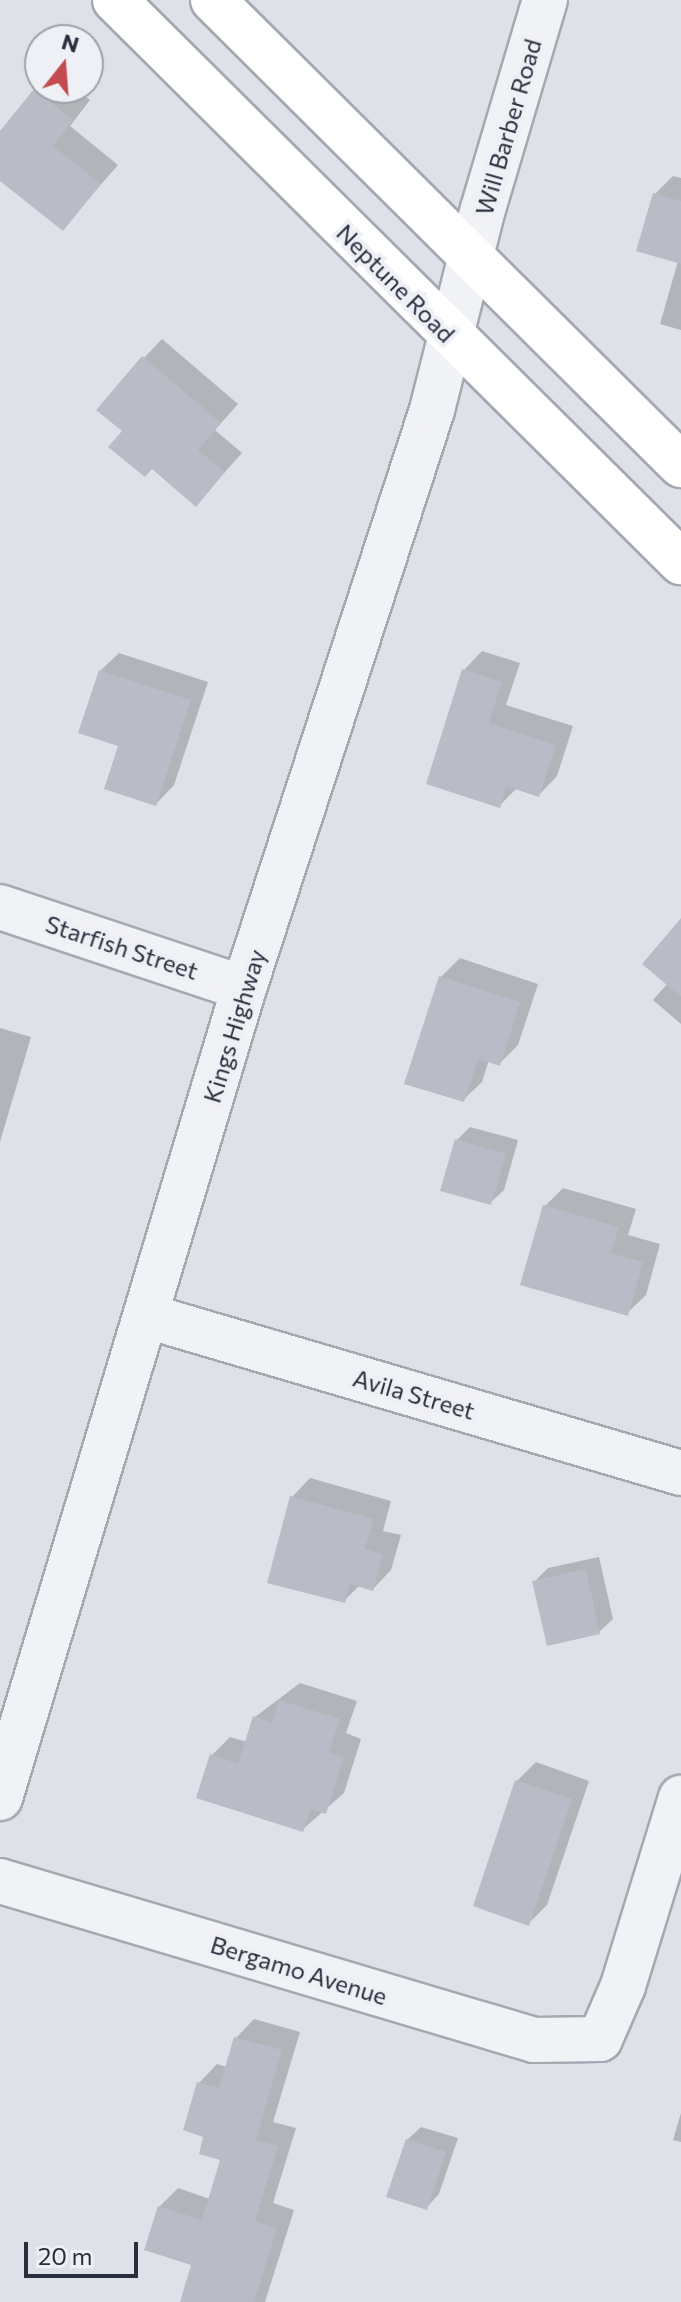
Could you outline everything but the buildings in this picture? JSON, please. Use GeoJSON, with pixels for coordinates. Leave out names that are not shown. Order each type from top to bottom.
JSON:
{"type":"FeatureCollection","features":[{"type":"Feature","properties":{"kind":"main road","name":"Neptune Road"},"geometry":{"type":"LineString","coordinates":[[115,0],[451,338],[681,562]]}},
{"type":"Feature","properties":{"kind":"main road"},"geometry":{"type":"LineString","coordinates":[[213,0],[473,254],[681,465]]}},
{"type":"Feature","properties":{"kind":"street","name":"Will Barber Road"},"geometry":{"type":"LineString","coordinates":[[473,254],[545,0]]}},
{"type":"Feature","properties":{"kind":"street","name":"Kings Highway"},"geometry":{"type":"LineString","coordinates":[[0,1798],[244,988],[432,410],[473,254]]}},
{"type":"Feature","properties":{"kind":"street","name":"Starfish Street"},"geometry":{"type":"LineString","coordinates":[[0,907],[244,988]]}},
{"type":"Feature","properties":{"kind":"street","name":"Avila Street"},"geometry":{"type":"LineString","coordinates":[[147,1316],[681,1473]]}},
{"type":"Feature","properties":{"kind":"street","name":"Bergamo Avenue"},"geometry":{"type":"LineString","coordinates":[[0,1881],[534,2040],[600,2039],[623,1986],[681,1798]]}}]}
